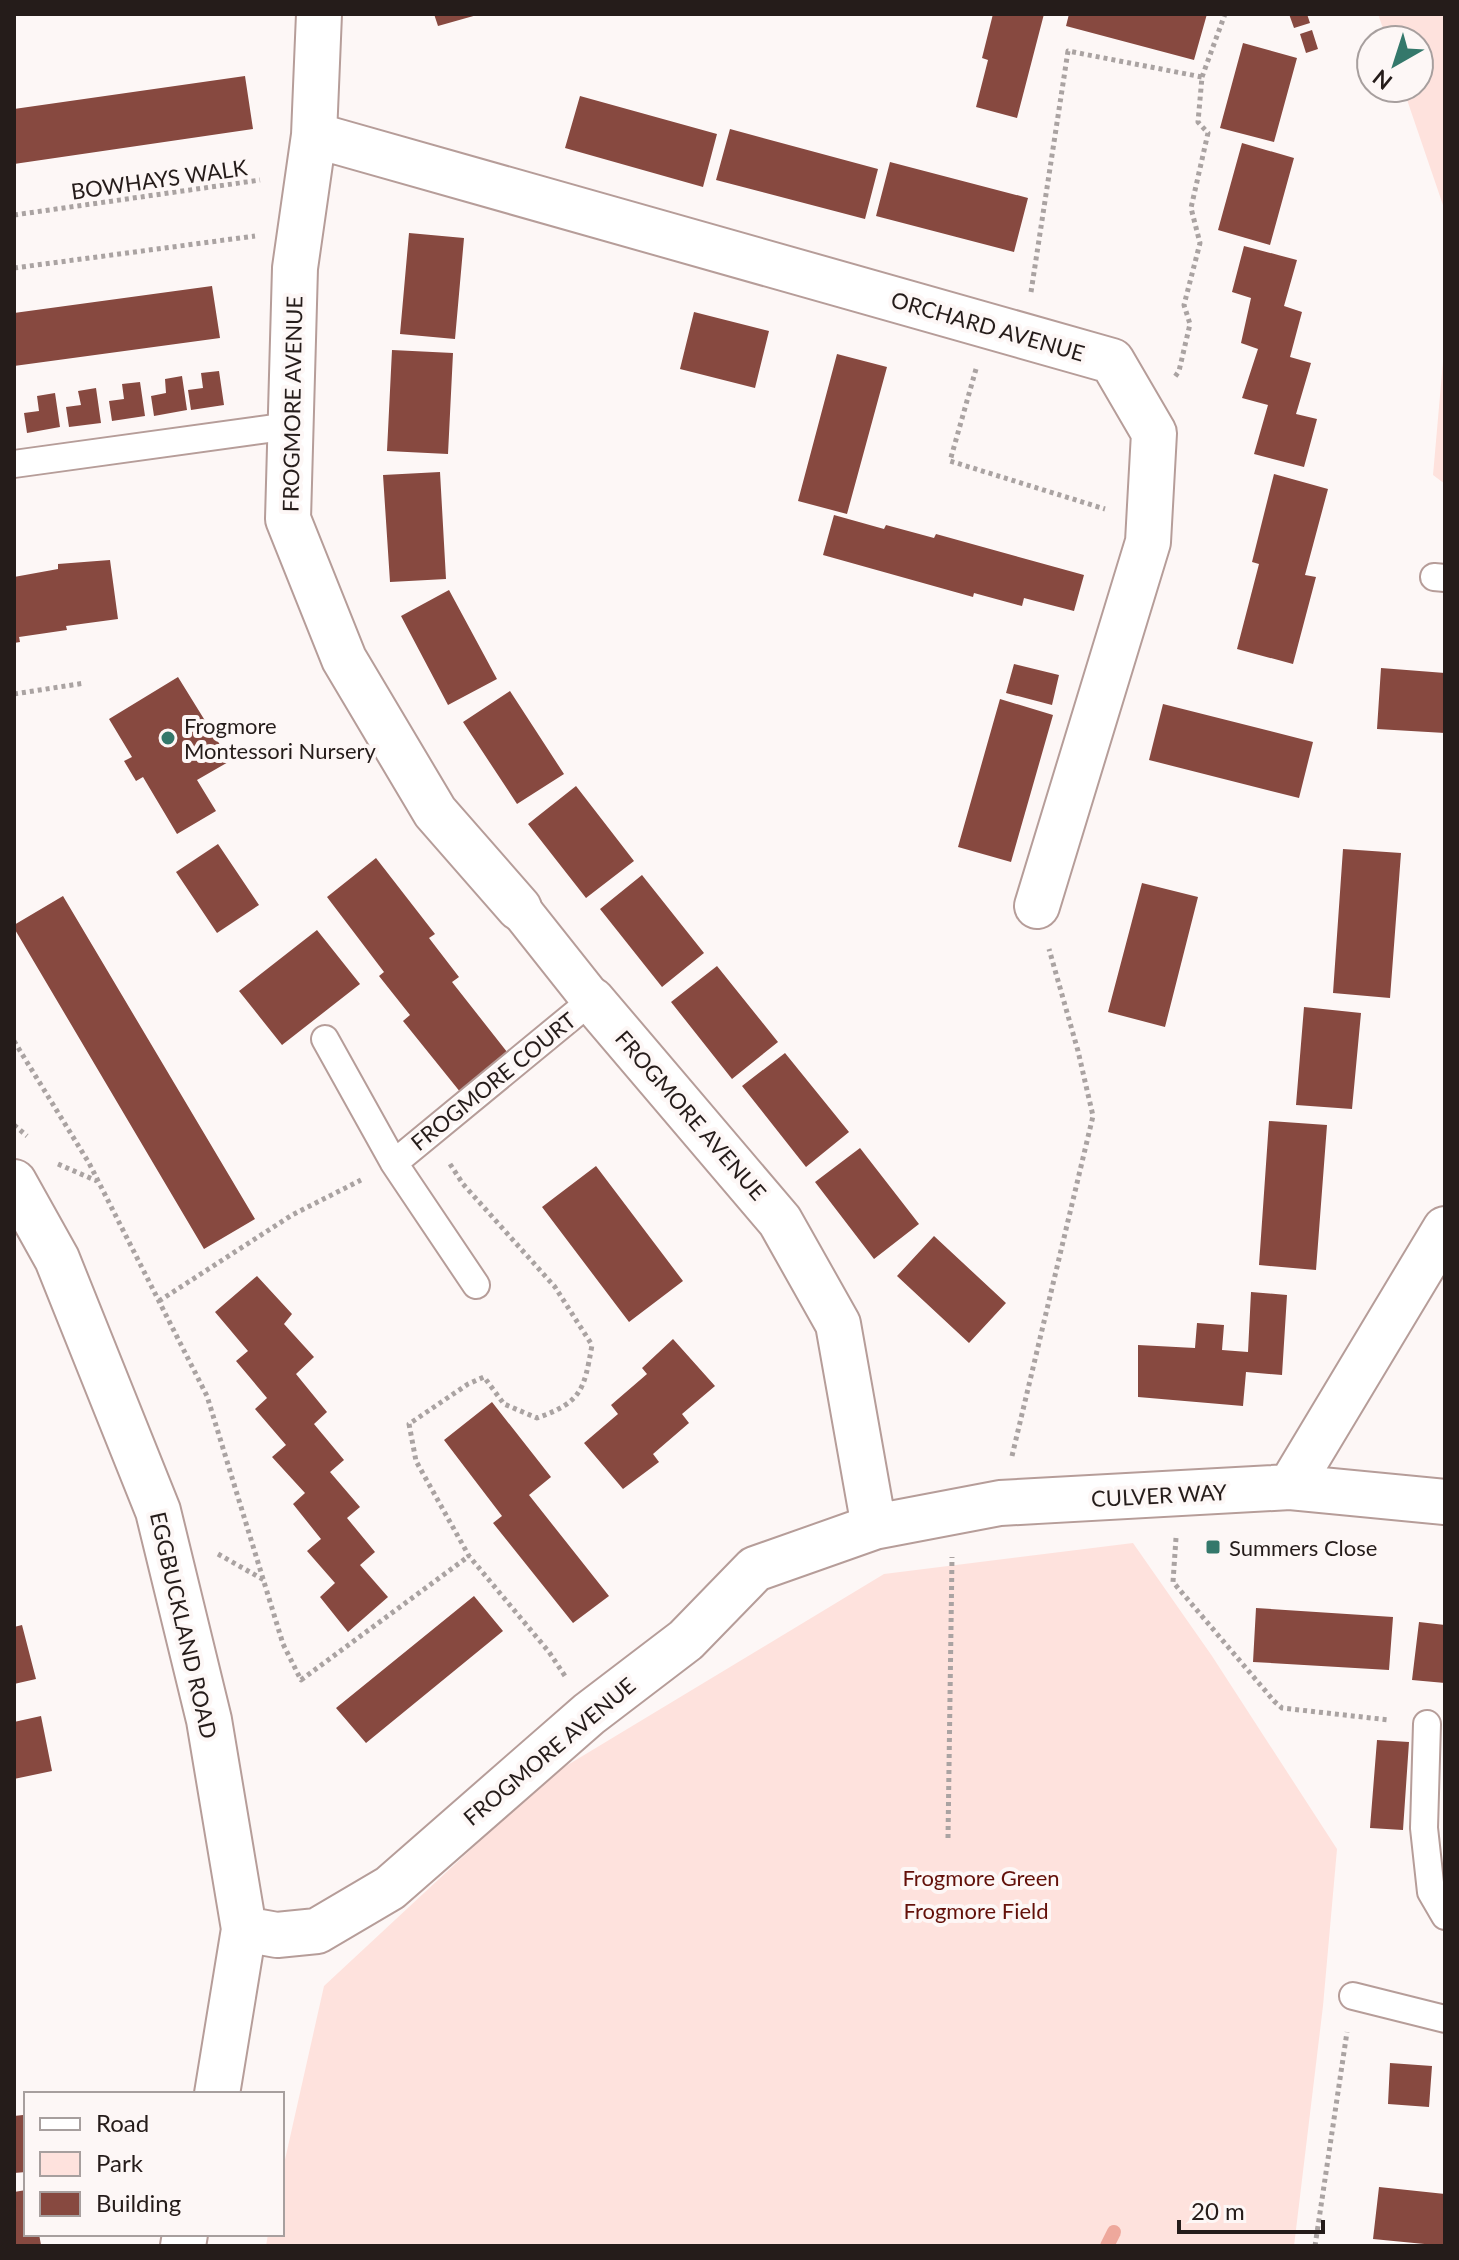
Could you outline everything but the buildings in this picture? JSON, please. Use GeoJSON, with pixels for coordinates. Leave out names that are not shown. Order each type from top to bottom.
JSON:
{"type":"FeatureCollection","features":[{"type":"Feature","properties":{"kind":"street","name":"FROGMORE AVENUE"},"geometry":{"type":"LineString","coordinates":[[244,1929],[277,1935],[317,1931],[390,1888],[589,1714],[686,1640],[755,1569],[874,1527],[838,1324],[780,1221],[435,812],[344,659],[288,519],[295,268],[311,154],[319,14]]}},
{"type":"Feature","properties":{"kind":"street","name":"ORCHARD AVENUE"},"geometry":{"type":"LineString","coordinates":[[311,154],[1004,330],[1112,361],[1154,433],[1148,542],[1037,906]]}},
{"type":"Feature","properties":{"kind":"street","name":"EGGBUCKLAND ROAD"},"geometry":{"type":"LineString","coordinates":[[14,1182],[57,1259],[158,1511],[209,1720],[244,1929],[217,2092]]}},
{"type":"Feature","properties":{"kind":"street"},"geometry":{"type":"LineString","coordinates":[[1290,1487],[1445,1229]]}},
{"type":"Feature","properties":{"kind":"street","name":"CULVER WAY"},"geometry":{"type":"LineString","coordinates":[[874,1527],[1000,1503],[1290,1487],[1445,1502]]}},
{"type":"Feature","properties":{"kind":"lane"},"geometry":{"type":"LineString","coordinates":[[14,464],[290,426]]}},
{"type":"Feature","properties":{"kind":"lane","name":"FROGMORE COURT"},"geometry":{"type":"LineString","coordinates":[[394,1163],[592,1000]]}},
{"type":"Feature","properties":{"kind":"lane","name":"FROGMORE COURT"},"geometry":{"type":"LineString","coordinates":[[325,1039],[394,1163],[476,1285]]}},
{"type":"Feature","properties":{"kind":"lane"},"geometry":{"type":"LineString","coordinates":[[1427,1724],[1424,1828],[1431,1892],[1445,1916]]}},
{"type":"Feature","properties":{"kind":"lane"},"geometry":{"type":"LineString","coordinates":[[1353,1996],[1445,2019]]}},
{"type":"Feature","properties":{"kind":"path"},"geometry":{"type":"LineString","coordinates":[[1145,417],[1179,371],[1190,324],[1184,305],[1200,243],[1191,208],[1208,133],[1198,122],[1202,77],[1225,14]]}},
{"type":"Feature","properties":{"kind":"path"},"geometry":{"type":"LineString","coordinates":[[1149,523],[950,461],[1004,330],[1030,295],[1068,51],[1202,77]]}},
{"type":"Feature","properties":{"kind":"path","name":"BOWHAYS WALK"},"geometry":{"type":"LineString","coordinates":[[14,215],[311,154]]}},
{"type":"Feature","properties":{"kind":"path"},"geometry":{"type":"LineString","coordinates":[[14,268],[300,230]]}},
{"type":"Feature","properties":{"kind":"path"},"geometry":{"type":"LineString","coordinates":[[14,694],[85,683]]}},
{"type":"Feature","properties":{"kind":"path"},"geometry":{"type":"LineString","coordinates":[[1000,1503],[1093,1116],[1037,906]]}},
{"type":"Feature","properties":{"kind":"path"},"geometry":{"type":"LineString","coordinates":[[14,1041],[89,1163],[207,1396],[283,1644],[301,1680],[469,1556]]}},
{"type":"Feature","properties":{"kind":"path"},"geometry":{"type":"LineString","coordinates":[[430,1133],[463,1184],[555,1287],[592,1345],[586,1380],[566,1408],[537,1418],[504,1404],[484,1377],[468,1384],[409,1424],[416,1461],[469,1556],[549,1652],[589,1714]]}},
{"type":"Feature","properties":{"kind":"path"},"geometry":{"type":"LineString","coordinates":[[159,1301],[292,1215],[394,1163]]}},
{"type":"Feature","properties":{"kind":"path"},"geometry":{"type":"LineString","coordinates":[[1174,1494],[1177,1513],[1173,1582],[1274,1701],[1282,1708],[1427,1724]]}},
{"type":"Feature","properties":{"kind":"path"},"geometry":{"type":"LineString","coordinates":[[948,1838],[953,1512]]}},
{"type":"Feature","properties":{"kind":"path"},"geometry":{"type":"LineString","coordinates":[[1315,2246],[1353,1996]]}},
{"type":"Feature","properties":{"kind":"green space"},"geometry":{"type":"Polygon","coordinates":[[[1378,14],[1445,14],[1445,211],[1408,104],[1435,104],[1435,24],[1381,24],[1378,14]]]}},
{"type":"Feature","properties":{"kind":"green space"},"geometry":{"type":"Polygon","coordinates":[[[1445,339],[1445,484],[1433,475],[1445,339]]]}},
{"type":"Feature","properties":{"kind":"green space","name":"Frogmore Field"},"geometry":{"type":"Polygon","coordinates":[[[1133,1543],[1212,1656],[1337,1849],[1323,2006],[1294,2246],[266,2246],[268,2236],[284,2236],[284,2164],[324,1986],[551,1775],[884,1574],[1133,1543]]]}},
{"type":"Feature","properties":{"kind":"waterway"},"geometry":{"type":"LineString","coordinates":[[1107,2246],[1114,2232]]}},
{"type":"Feature","properties":{"kind":"place","name":"Frogmore Montessori Nursery"},"geometry":{"type":"Point","coordinates":[168,738]}},
{"type":"Feature","properties":{"kind":"place","name":"Summers Close"},"geometry":{"type":"Point","coordinates":[1213,1547]}},
{"type":"Feature","properties":{"kind":"park label","name":"Frogmore Green"},"geometry":{"type":"Point","coordinates":[981,1877]}}]}
